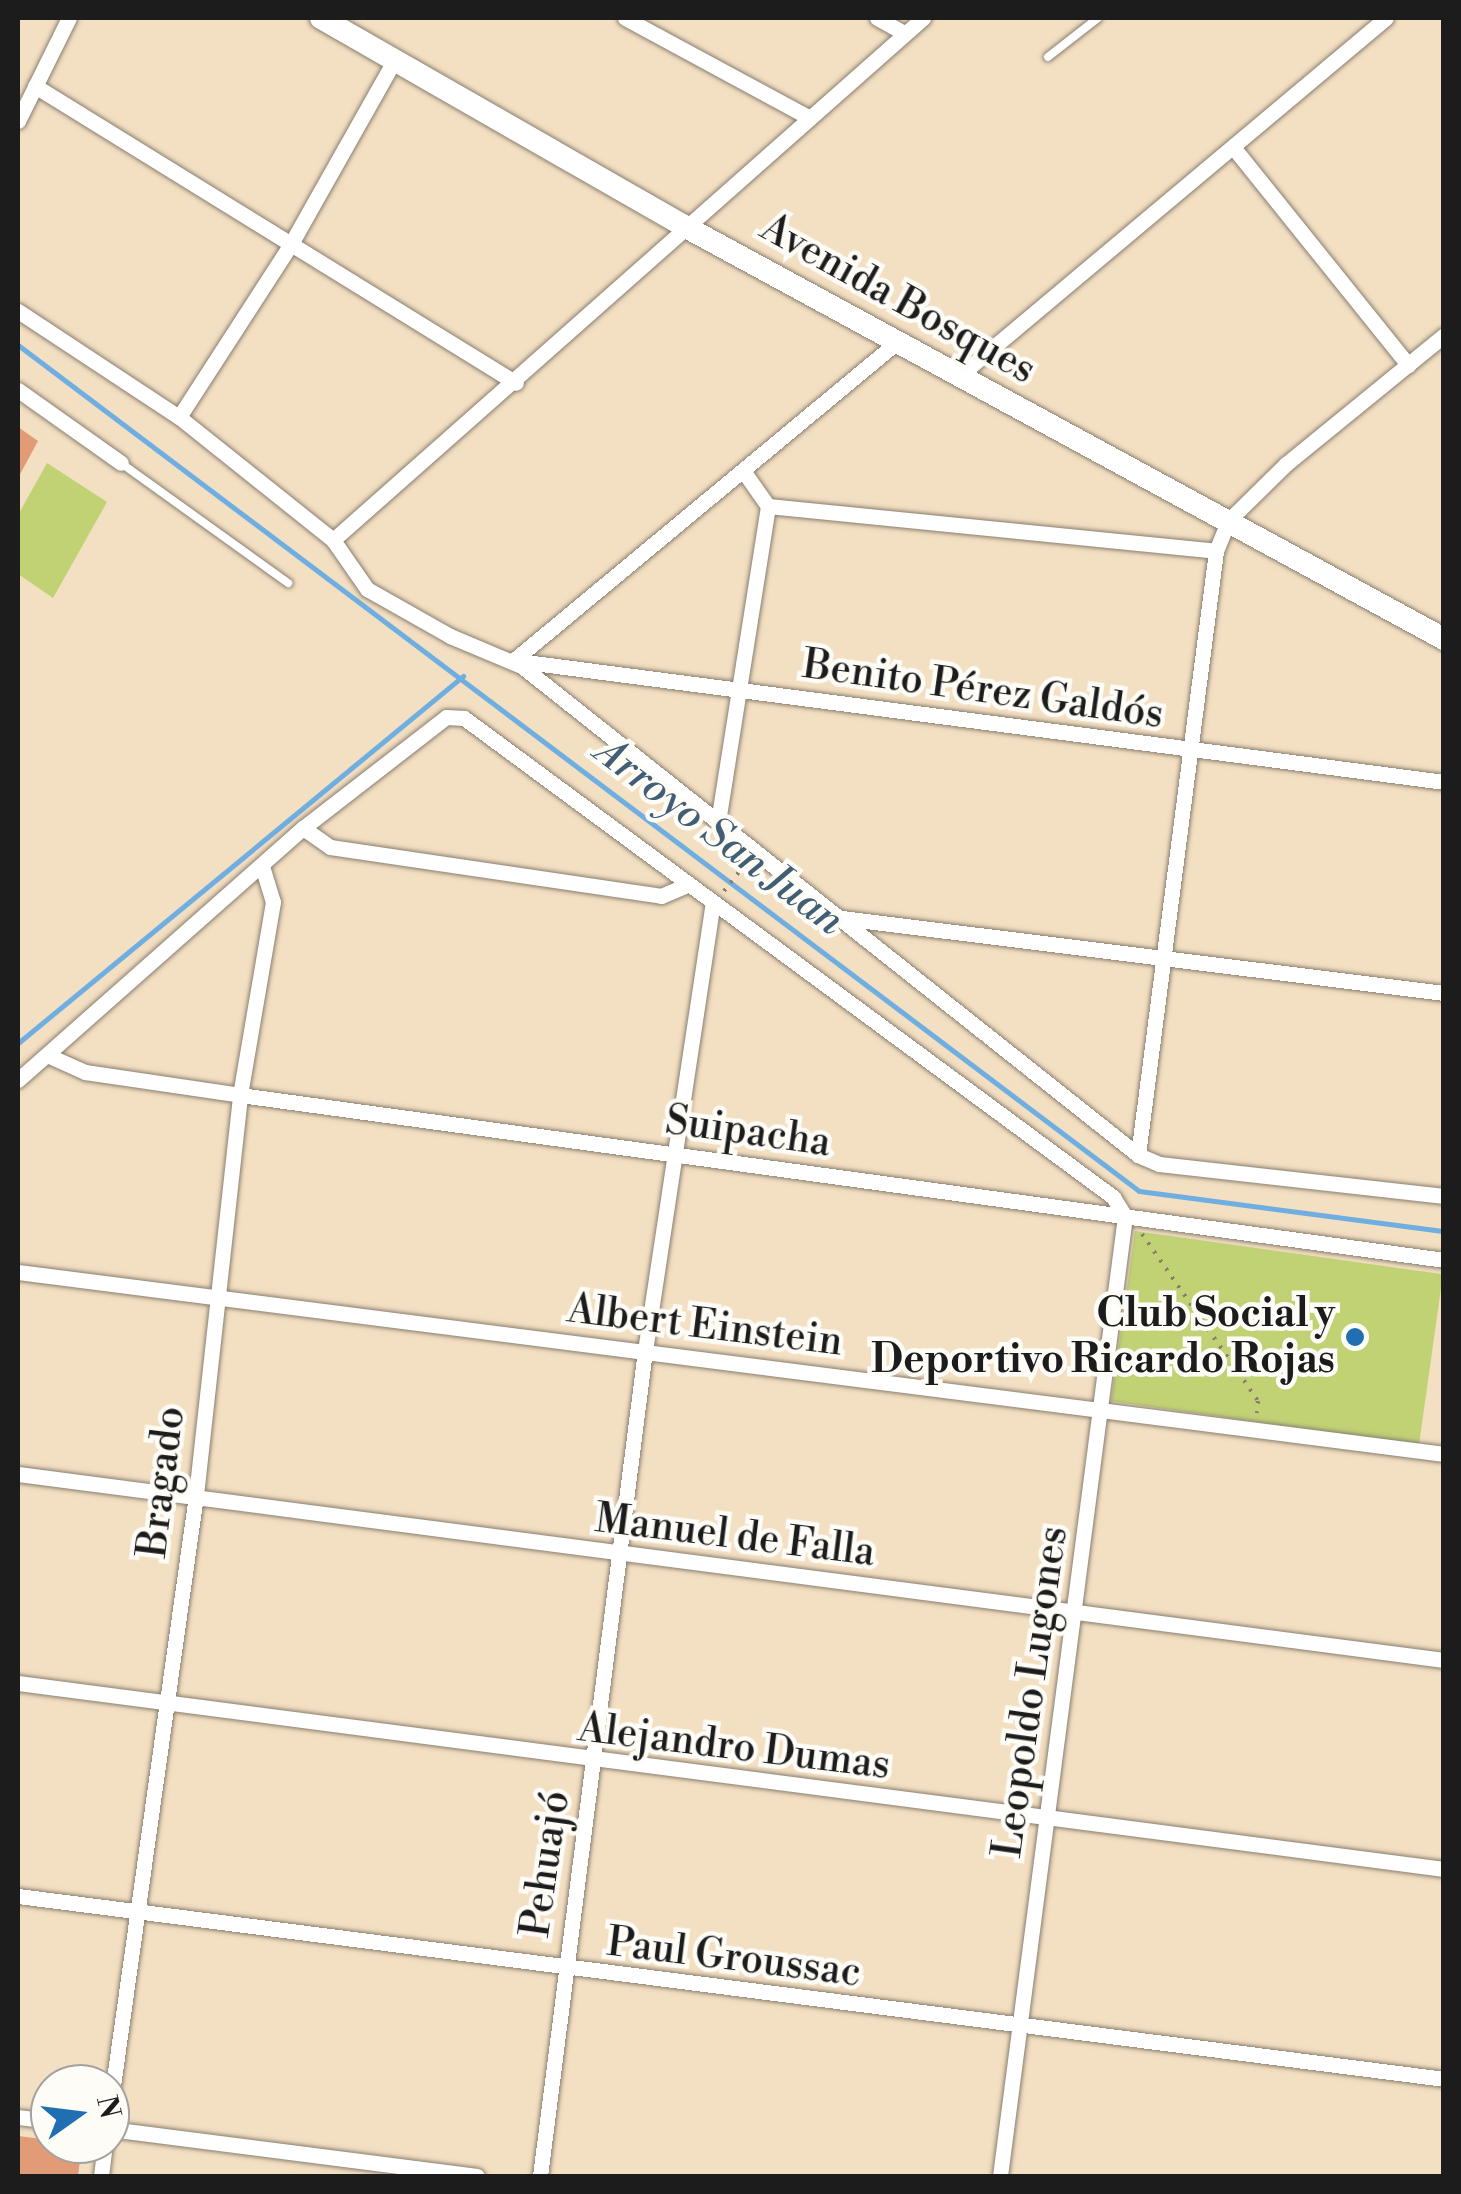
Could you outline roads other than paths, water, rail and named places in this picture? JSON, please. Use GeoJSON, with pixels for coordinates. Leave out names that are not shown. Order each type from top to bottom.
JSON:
{"type":"FeatureCollection","features":[{"type":"Feature","properties":{"kind":"main road","name":"Avenida Bosques"},"geometry":{"type":"LineString","coordinates":[[320,18],[684,226],[1444,639]]}},
{"type":"Feature","properties":{"kind":"street"},"geometry":{"type":"LineString","coordinates":[[18,121],[69,18]]}},
{"type":"Feature","properties":{"kind":"street"},"geometry":{"type":"LineString","coordinates":[[626,18],[810,118]]}},
{"type":"Feature","properties":{"kind":"street"},"geometry":{"type":"LineString","coordinates":[[876,18],[904,33]]}},
{"type":"Feature","properties":{"kind":"street"},"geometry":{"type":"LineString","coordinates":[[333,540],[516,383],[684,226],[923,18]]}},
{"type":"Feature","properties":{"kind":"street"},"geometry":{"type":"LineString","coordinates":[[960,376],[1386,18]]}},
{"type":"Feature","properties":{"kind":"street"},"geometry":{"type":"LineString","coordinates":[[179,417],[292,242],[394,61]]}},
{"type":"Feature","properties":{"kind":"street"},"geometry":{"type":"LineString","coordinates":[[35,86],[516,383]]}},
{"type":"Feature","properties":{"kind":"street"},"geometry":{"type":"LineString","coordinates":[[1233,146],[1408,365]]}},
{"type":"Feature","properties":{"kind":"street","name":"Benito Pérez Galdós"},"geometry":{"type":"LineString","coordinates":[[18,311],[179,417],[333,540],[368,588],[450,636],[516,662],[1444,782]]}},
{"type":"Feature","properties":{"kind":"street"},"geometry":{"type":"LineString","coordinates":[[1138,1155],[1216,551],[1228,521],[1444,335]]}},
{"type":"Feature","properties":{"kind":"street"},"geometry":{"type":"LineString","coordinates":[[897,342],[516,662],[1138,1155],[1159,1164],[1444,1196]]}},
{"type":"Feature","properties":{"kind":"street"},"geometry":{"type":"LineString","coordinates":[[18,390],[121,462]]}},
{"type":"Feature","properties":{"kind":"street"},"geometry":{"type":"LineString","coordinates":[[718,822],[768,506],[744,472]]}},
{"type":"Feature","properties":{"kind":"street"},"geometry":{"type":"LineString","coordinates":[[768,506],[1216,551]]}},
{"type":"Feature","properties":{"kind":"street"},"geometry":{"type":"LineString","coordinates":[[18,1080],[304,828],[446,717],[464,718],[684,886],[717,900],[1113,1197],[1125,1216]]}},
{"type":"Feature","properties":{"kind":"street"},"geometry":{"type":"LineString","coordinates":[[304,828],[330,847],[661,896],[684,886]]}},
{"type":"Feature","properties":{"kind":"street","name":"Bragado"},"geometry":{"type":"LineString","coordinates":[[116,2064],[162,1704],[196,1495],[240,1096],[273,902],[262,867]]}},
{"type":"Feature","properties":{"kind":"street","name":"Pehuajó"},"geometry":{"type":"LineString","coordinates":[[540,2176],[592,1762],[623,1555],[645,1351],[717,900]]}},
{"type":"Feature","properties":{"kind":"street"},"geometry":{"type":"LineString","coordinates":[[839,918],[1444,993]]}},
{"type":"Feature","properties":{"kind":"street","name":"Suipacha"},"geometry":{"type":"LineString","coordinates":[[47,1055],[86,1072],[240,1096],[1444,1260]]}},
{"type":"Feature","properties":{"kind":"street","name":"Leopoldo Lugones"},"geometry":{"type":"LineString","coordinates":[[1000,2176],[1125,1216]]}},
{"type":"Feature","properties":{"kind":"street","name":"Albert Einstein"},"geometry":{"type":"LineString","coordinates":[[18,1272],[1444,1454]]}},
{"type":"Feature","properties":{"kind":"street","name":"Manuel de Falla"},"geometry":{"type":"LineString","coordinates":[[18,1474],[1444,1660]]}},
{"type":"Feature","properties":{"kind":"street","name":"Alejandro Dumas"},"geometry":{"type":"LineString","coordinates":[[18,1683],[592,1762],[1444,1870]]}},
{"type":"Feature","properties":{"kind":"street","name":"Paul Groussac"},"geometry":{"type":"LineString","coordinates":[[18,1896],[565,1970],[1444,2079]]}},
{"type":"Feature","properties":{"kind":"street"},"geometry":{"type":"LineString","coordinates":[[130,2132],[477,2176]]}},
{"type":"Feature","properties":{"kind":"lane"},"geometry":{"type":"LineString","coordinates":[[1048,57],[1098,18]]}},
{"type":"Feature","properties":{"kind":"lane"},"geometry":{"type":"LineString","coordinates":[[121,462],[288,583]]}},
{"type":"Feature","properties":{"kind":"waterway","name":"Arroyo San Juan"},"geometry":{"type":"LineString","coordinates":[[18,345],[1139,1191],[1444,1231]]}},
{"type":"Feature","properties":{"kind":"waterway"},"geometry":{"type":"LineString","coordinates":[[18,1043],[463,676]]}},
{"type":"Feature","properties":{"kind":"place","name":"Club Social y Deportivo Ricardo Rojas"},"geometry":{"type":"Point","coordinates":[1355,1337]}}]}
